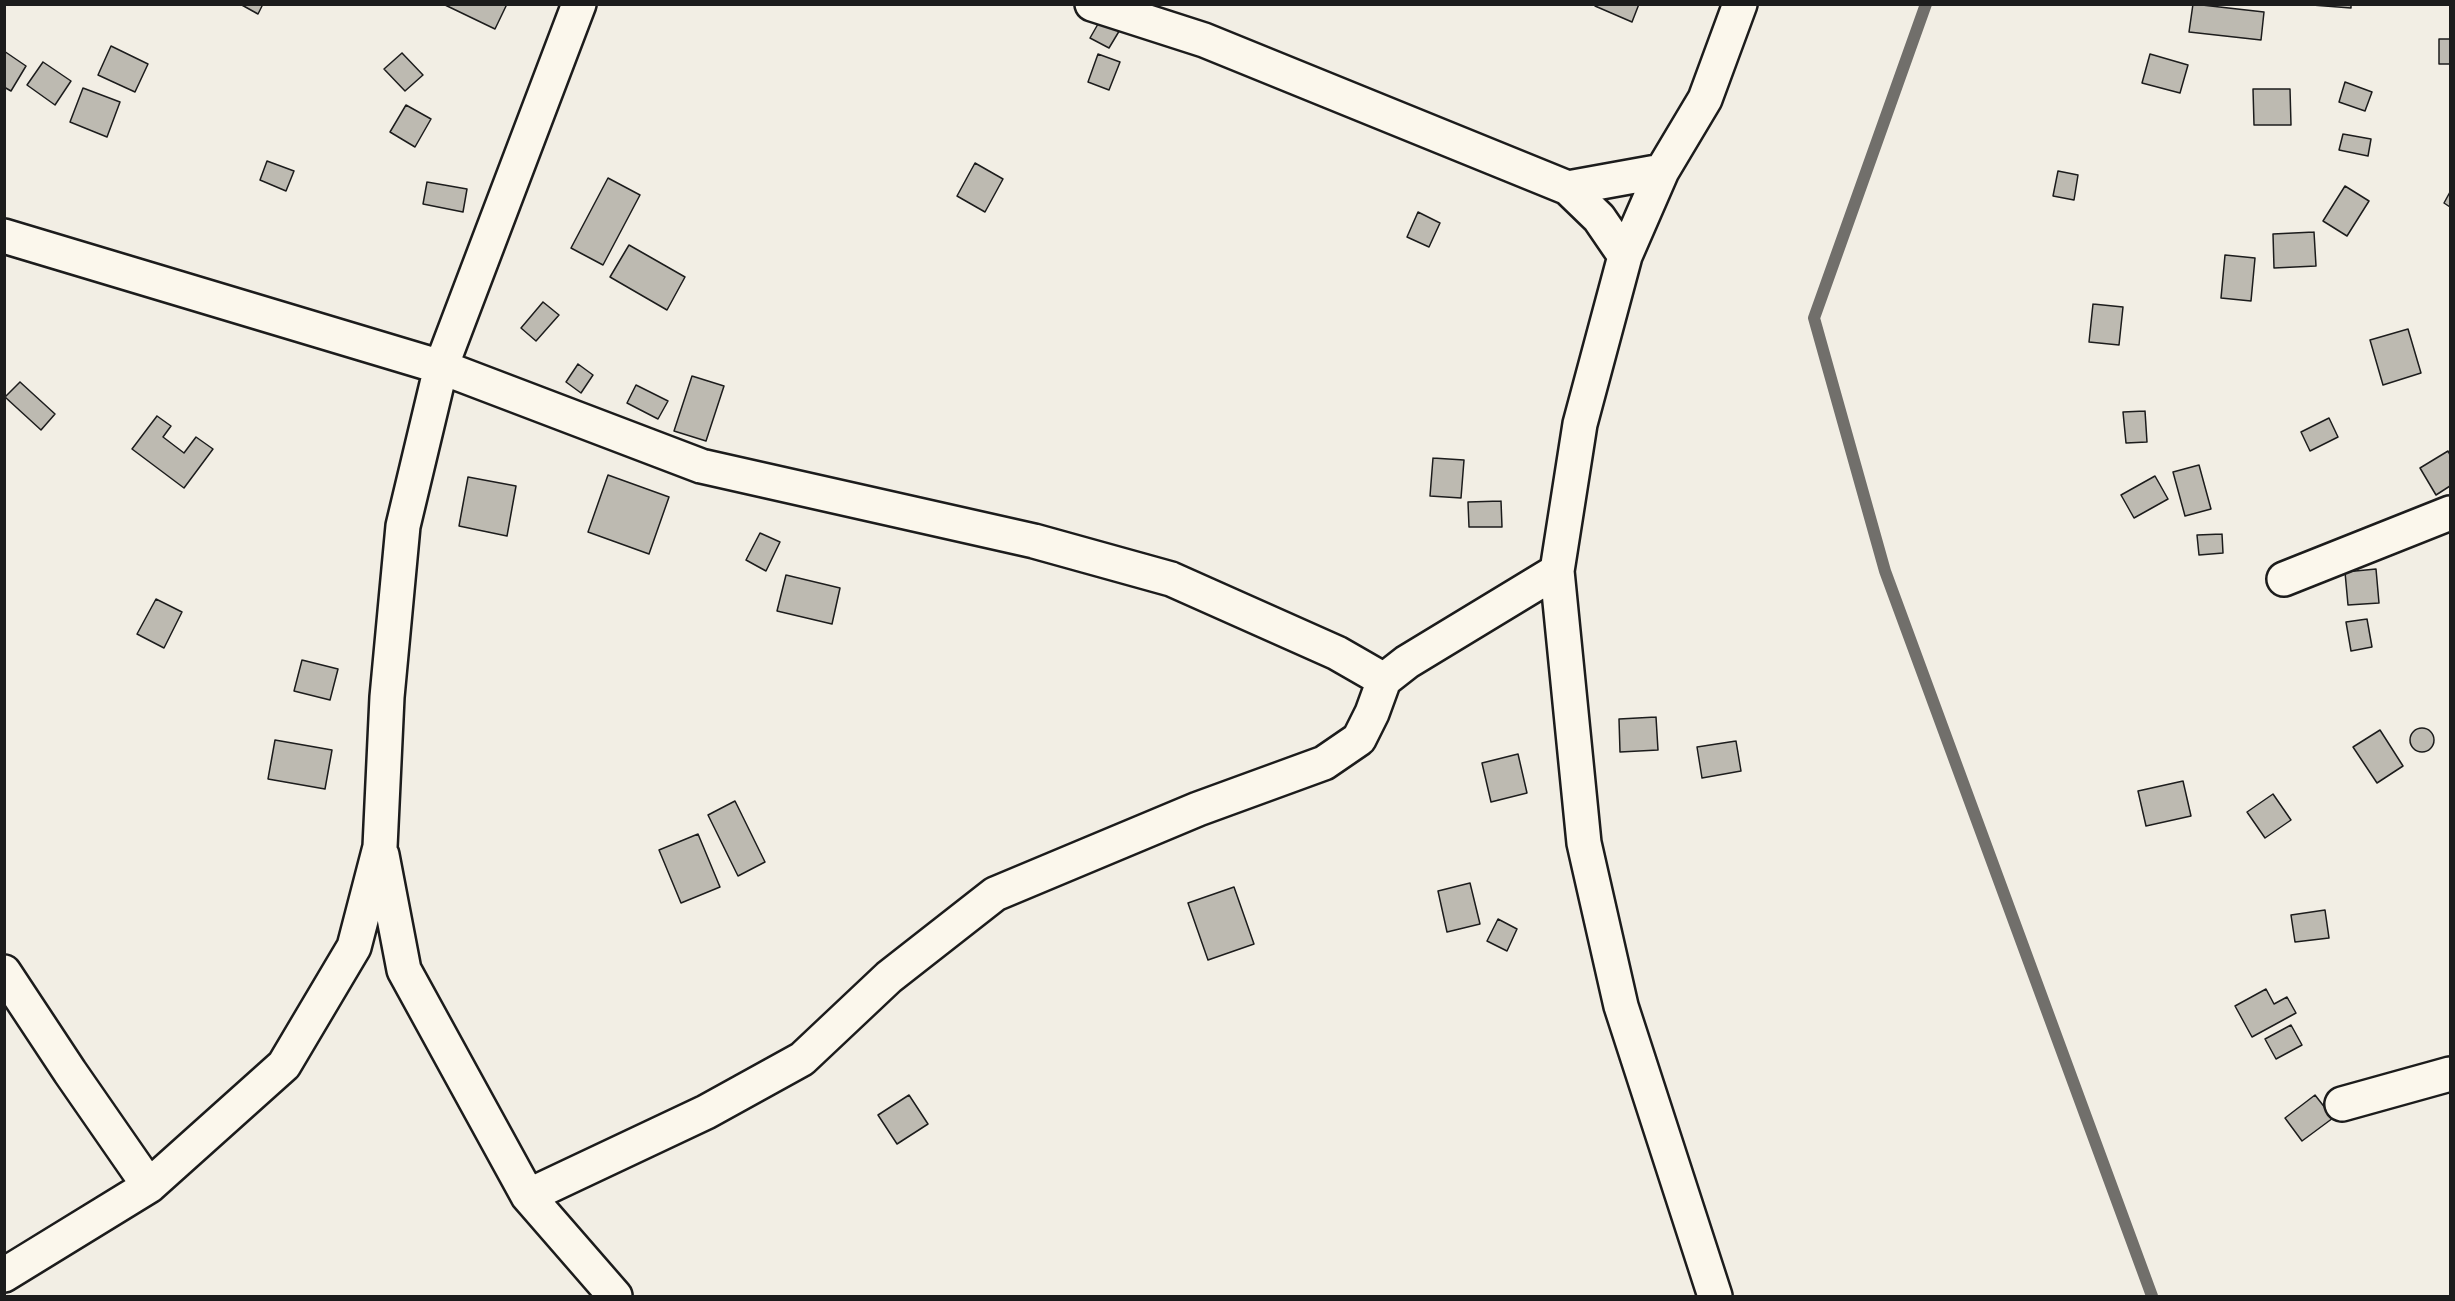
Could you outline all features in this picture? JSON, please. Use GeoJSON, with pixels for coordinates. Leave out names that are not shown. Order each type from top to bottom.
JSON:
{"type":"FeatureCollection","features":[{"type":"Feature","properties":{"kind":"street"},"geometry":{"type":"LineString","coordinates":[[4,1275],[149,1186],[284,1065],[354,947],[380,847],[387,697],[403,526],[441,367],[579,4]]}},
{"type":"Feature","properties":{"kind":"street"},"geometry":{"type":"LineString","coordinates":[[1092,4],[1204,40],[1568,188],[1599,218],[1625,256]]}},
{"type":"Feature","properties":{"kind":"street"},"geometry":{"type":"LineString","coordinates":[[1715,1296],[1621,1006],[1584,843],[1557,571],[1580,424],[1625,256],[1662,171],[1705,99],[1740,4]]}},
{"type":"Feature","properties":{"kind":"street"},"geometry":{"type":"LineString","coordinates":[[1568,188],[1662,171]]}},
{"type":"Feature","properties":{"kind":"street"},"geometry":{"type":"LineString","coordinates":[[4,236],[441,367],[701,466],[1034,541],[1171,579],[1337,653],[1384,680]]}},
{"type":"Feature","properties":{"kind":"street"},"geometry":{"type":"LineString","coordinates":[[2284,579],[2451,513]]}},
{"type":"Feature","properties":{"kind":"street"},"geometry":{"type":"LineString","coordinates":[[528,1196],[706,1112],[802,1059],[889,977],[995,894],[1198,809],[1324,762],[1359,739],[1372,713],[1384,680],[1407,662],[1557,571]]}},
{"type":"Feature","properties":{"kind":"street"},"geometry":{"type":"LineString","coordinates":[[380,847],[404,970],[528,1196],[615,1296]]}},
{"type":"Feature","properties":{"kind":"street"},"geometry":{"type":"LineString","coordinates":[[4,972],[149,1186]]}},
{"type":"Feature","properties":{"kind":"street"},"geometry":{"type":"LineString","coordinates":[[2342,1104],[2451,1074]]}},
{"type":"Feature","properties":{"kind":"building"},"geometry":{"type":"Polygon","coordinates":[[[240,4],[263,4],[258,14],[240,4]]]}},
{"type":"Feature","properties":{"kind":"building"},"geometry":{"type":"Polygon","coordinates":[[[443,4],[507,4],[495,29],[443,4]]]}},
{"type":"Feature","properties":{"kind":"building"},"geometry":{"type":"Polygon","coordinates":[[[1596,4],[1639,4],[1632,22],[1595,6],[1596,4]]]}},
{"type":"Feature","properties":{"kind":"building"},"geometry":{"type":"Polygon","coordinates":[[[2193,4],[2264,12],[2261,40],[2189,32],[2193,4]]]}},
{"type":"Feature","properties":{"kind":"building"},"geometry":{"type":"Polygon","coordinates":[[[2299,4],[2351,4],[2351,8],[2299,4]]]}},
{"type":"Feature","properties":{"kind":"building"},"geometry":{"type":"Polygon","coordinates":[[[1102,17],[1121,28],[1109,48],[1090,38],[1102,17]]]}},
{"type":"Feature","properties":{"kind":"building"},"geometry":{"type":"Polygon","coordinates":[[[2439,39],[2450,39],[2450,64],[2439,64],[2439,39]]]}},
{"type":"Feature","properties":{"kind":"building"},"geometry":{"type":"Polygon","coordinates":[[[111,46],[148,64],[135,92],[98,75],[111,46]]]}},
{"type":"Feature","properties":{"kind":"building"},"geometry":{"type":"Polygon","coordinates":[[[4,51],[26,66],[11,91],[4,87],[4,51]]]}},
{"type":"Feature","properties":{"kind":"building"},"geometry":{"type":"Polygon","coordinates":[[[402,53],[423,75],[405,91],[384,69],[402,53]]]}},
{"type":"Feature","properties":{"kind":"building"},"geometry":{"type":"Polygon","coordinates":[[[1098,54],[1120,62],[1109,90],[1088,82],[1098,54]]]}},
{"type":"Feature","properties":{"kind":"building"},"geometry":{"type":"Polygon","coordinates":[[[2150,54],[2188,65],[2180,93],[2142,83],[2150,54]]]}},
{"type":"Feature","properties":{"kind":"building"},"geometry":{"type":"Polygon","coordinates":[[[43,62],[71,81],[55,105],[27,85],[43,62]]]}},
{"type":"Feature","properties":{"kind":"building"},"geometry":{"type":"Polygon","coordinates":[[[2345,82],[2372,92],[2365,111],[2339,102],[2345,82]]]}},
{"type":"Feature","properties":{"kind":"building"},"geometry":{"type":"Polygon","coordinates":[[[83,88],[120,102],[107,137],[70,122],[83,88]]]}},
{"type":"Feature","properties":{"kind":"building"},"geometry":{"type":"Polygon","coordinates":[[[2253,89],[2290,89],[2291,125],[2254,125],[2253,89]]]}},
{"type":"Feature","properties":{"kind":"building"},"geometry":{"type":"Polygon","coordinates":[[[406,105],[431,119],[415,147],[390,132],[406,105]]]}},
{"type":"Feature","properties":{"kind":"building"},"geometry":{"type":"Polygon","coordinates":[[[2343,134],[2371,139],[2368,156],[2339,150],[2343,134]]]}},
{"type":"Feature","properties":{"kind":"building"},"geometry":{"type":"Polygon","coordinates":[[[267,161],[294,171],[286,191],[260,180],[267,161]]]}},
{"type":"Feature","properties":{"kind":"building"},"geometry":{"type":"Polygon","coordinates":[[[975,163],[1003,179],[985,212],[957,196],[975,163]]]}},
{"type":"Feature","properties":{"kind":"building"},"geometry":{"type":"Polygon","coordinates":[[[2058,171],[2078,175],[2074,200],[2053,196],[2058,171]]]}},
{"type":"Feature","properties":{"kind":"building"},"geometry":{"type":"Polygon","coordinates":[[[608,178],[640,195],[603,265],[571,248],[608,178]]]}},
{"type":"Feature","properties":{"kind":"building"},"geometry":{"type":"Polygon","coordinates":[[[427,182],[467,189],[463,212],[423,204],[427,182]]]}},
{"type":"Feature","properties":{"kind":"building"},"geometry":{"type":"Polygon","coordinates":[[[2345,186],[2369,201],[2347,236],[2323,221],[2345,186]]]}},
{"type":"Feature","properties":{"kind":"building"},"geometry":{"type":"Polygon","coordinates":[[[2450,192],[2450,207],[2444,203],[2450,192]]]}},
{"type":"Feature","properties":{"kind":"building"},"geometry":{"type":"Polygon","coordinates":[[[1418,212],[1440,223],[1429,247],[1407,237],[1418,212]]]}},
{"type":"Feature","properties":{"kind":"building"},"geometry":{"type":"Polygon","coordinates":[[[2314,232],[2316,266],[2274,268],[2273,234],[2314,232]]]}},
{"type":"Feature","properties":{"kind":"building"},"geometry":{"type":"Polygon","coordinates":[[[629,245],[685,277],[667,310],[610,277],[629,245]]]}},
{"type":"Feature","properties":{"kind":"building"},"geometry":{"type":"Polygon","coordinates":[[[2225,255],[2255,258],[2251,301],[2221,298],[2225,255]]]}},
{"type":"Feature","properties":{"kind":"building"},"geometry":{"type":"Polygon","coordinates":[[[543,302],[559,315],[536,341],[521,328],[543,302]]]}},
{"type":"Feature","properties":{"kind":"building"},"geometry":{"type":"Polygon","coordinates":[[[2093,304],[2123,307],[2119,345],[2089,342],[2093,304]]]}},
{"type":"Feature","properties":{"kind":"building"},"geometry":{"type":"Polygon","coordinates":[[[2408,329],[2421,373],[2383,385],[2370,340],[2408,329]]]}},
{"type":"Feature","properties":{"kind":"building"},"geometry":{"type":"Polygon","coordinates":[[[578,364],[593,375],[581,393],[566,382],[578,364]]]}},
{"type":"Feature","properties":{"kind":"building"},"geometry":{"type":"Polygon","coordinates":[[[692,376],[724,386],[706,441],[674,431],[692,376]]]}},
{"type":"Feature","properties":{"kind":"building"},"geometry":{"type":"Polygon","coordinates":[[[20,382],[55,414],[41,430],[5,397],[20,382]]]}},
{"type":"Feature","properties":{"kind":"building"},"geometry":{"type":"Polygon","coordinates":[[[636,385],[668,401],[658,419],[627,403],[636,385]]]}},
{"type":"Feature","properties":{"kind":"building"},"geometry":{"type":"Polygon","coordinates":[[[2145,411],[2147,442],[2126,443],[2123,412],[2145,411]]]}},
{"type":"Feature","properties":{"kind":"building"},"geometry":{"type":"Polygon","coordinates":[[[157,416],[171,426],[163,437],[184,453],[196,437],[213,449],[184,488],[132,449],[157,416]]]}},
{"type":"Feature","properties":{"kind":"building"},"geometry":{"type":"Polygon","coordinates":[[[2329,418],[2338,437],[2310,451],[2301,432],[2329,418]]]}},
{"type":"Feature","properties":{"kind":"building"},"geometry":{"type":"Polygon","coordinates":[[[2448,451],[2450,486],[2436,495],[2420,468],[2448,451]]]}},
{"type":"Feature","properties":{"kind":"building"},"geometry":{"type":"Polygon","coordinates":[[[1433,458],[1464,460],[1461,498],[1430,496],[1433,458]]]}},
{"type":"Feature","properties":{"kind":"building"},"geometry":{"type":"Polygon","coordinates":[[[2199,465],[2211,509],[2185,516],[2173,472],[2199,465]]]}},
{"type":"Feature","properties":{"kind":"building"},"geometry":{"type":"Polygon","coordinates":[[[608,475],[669,497],[649,554],[588,532],[608,475]]]}},
{"type":"Feature","properties":{"kind":"building"},"geometry":{"type":"Polygon","coordinates":[[[2155,476],[2168,499],[2134,518],[2121,495],[2155,476]]]}},
{"type":"Feature","properties":{"kind":"building"},"geometry":{"type":"Polygon","coordinates":[[[468,477],[516,486],[507,536],[459,526],[468,477]]]}},
{"type":"Feature","properties":{"kind":"building"},"geometry":{"type":"Polygon","coordinates":[[[1501,501],[1502,527],[1469,527],[1468,502],[1501,501]]]}},
{"type":"Feature","properties":{"kind":"building"},"geometry":{"type":"Polygon","coordinates":[[[760,533],[780,542],[766,571],[746,560],[760,533]]]}},
{"type":"Feature","properties":{"kind":"building"},"geometry":{"type":"Polygon","coordinates":[[[2222,534],[2223,553],[2199,555],[2197,535],[2222,534]]]}},
{"type":"Feature","properties":{"kind":"building"},"geometry":{"type":"Polygon","coordinates":[[[2376,569],[2379,603],[2348,605],[2345,572],[2376,569]]]}},
{"type":"Feature","properties":{"kind":"building"},"geometry":{"type":"Polygon","coordinates":[[[786,575],[840,588],[832,624],[777,611],[786,575]]]}},
{"type":"Feature","properties":{"kind":"building"},"geometry":{"type":"Polygon","coordinates":[[[156,599],[182,612],[164,648],[137,634],[156,599]]]}},
{"type":"Feature","properties":{"kind":"building"},"geometry":{"type":"Polygon","coordinates":[[[2367,619],[2372,647],[2351,651],[2346,622],[2367,619]]]}},
{"type":"Feature","properties":{"kind":"building"},"geometry":{"type":"Polygon","coordinates":[[[302,660],[338,669],[330,700],[294,691],[302,660]]]}},
{"type":"Feature","properties":{"kind":"building"},"geometry":{"type":"Polygon","coordinates":[[[1656,717],[1658,750],[1620,752],[1619,719],[1656,717]]]}},
{"type":"Feature","properties":{"kind":"building"},"geometry":{"type":"Polygon","coordinates":[[[2422,728],[2430,732],[2434,740],[2430,748],[2422,752],[2414,748],[2410,740],[2414,732],[2422,728]]]}},
{"type":"Feature","properties":{"kind":"building"},"geometry":{"type":"Polygon","coordinates":[[[2380,730],[2403,766],[2377,783],[2353,747],[2380,730]]]}},
{"type":"Feature","properties":{"kind":"building"},"geometry":{"type":"Polygon","coordinates":[[[275,740],[332,750],[325,789],[268,779],[275,740]]]}},
{"type":"Feature","properties":{"kind":"building"},"geometry":{"type":"Polygon","coordinates":[[[1736,741],[1741,771],[1702,778],[1697,747],[1736,741]]]}},
{"type":"Feature","properties":{"kind":"building"},"geometry":{"type":"Polygon","coordinates":[[[1518,754],[1527,793],[1491,802],[1482,763],[1518,754]]]}},
{"type":"Feature","properties":{"kind":"building"},"geometry":{"type":"Polygon","coordinates":[[[2183,781],[2191,816],[2146,826],[2138,791],[2183,781]]]}},
{"type":"Feature","properties":{"kind":"building"},"geometry":{"type":"Polygon","coordinates":[[[2273,794],[2291,820],[2265,838],[2247,812],[2273,794]]]}},
{"type":"Feature","properties":{"kind":"building"},"geometry":{"type":"Polygon","coordinates":[[[735,801],[765,862],[738,876],[708,815],[735,801]]]}},
{"type":"Feature","properties":{"kind":"building"},"geometry":{"type":"Polygon","coordinates":[[[698,834],[720,887],[681,903],[659,850],[698,834]]]}},
{"type":"Feature","properties":{"kind":"building"},"geometry":{"type":"Polygon","coordinates":[[[1470,883],[1480,924],[1447,932],[1438,891],[1470,883]]]}},
{"type":"Feature","properties":{"kind":"building"},"geometry":{"type":"Polygon","coordinates":[[[1234,887],[1254,944],[1208,960],[1188,903],[1234,887]]]}},
{"type":"Feature","properties":{"kind":"building"},"geometry":{"type":"Polygon","coordinates":[[[2325,910],[2329,938],[2295,942],[2291,915],[2325,910]]]}},
{"type":"Feature","properties":{"kind":"building"},"geometry":{"type":"Polygon","coordinates":[[[1498,919],[1517,929],[1507,951],[1487,941],[1498,919]]]}},
{"type":"Feature","properties":{"kind":"building"},"geometry":{"type":"Polygon","coordinates":[[[2266,989],[2274,1004],[2287,997],[2296,1013],[2252,1037],[2235,1006],[2266,989]]]}},
{"type":"Feature","properties":{"kind":"building"},"geometry":{"type":"Polygon","coordinates":[[[2291,1025],[2302,1045],[2276,1059],[2265,1039],[2291,1025]]]}},
{"type":"Feature","properties":{"kind":"building"},"geometry":{"type":"Polygon","coordinates":[[[909,1095],[928,1124],[897,1144],[878,1115],[909,1095]]]}},
{"type":"Feature","properties":{"kind":"building"},"geometry":{"type":"Polygon","coordinates":[[[2315,1095],[2333,1118],[2302,1141],[2285,1118],[2315,1095]]]}},
{"type":"Feature","properties":{"kind":"waterway"},"geometry":{"type":"LineString","coordinates":[[1926,4],[1814,318],[1885,571],[2152,1296]]}}]}
